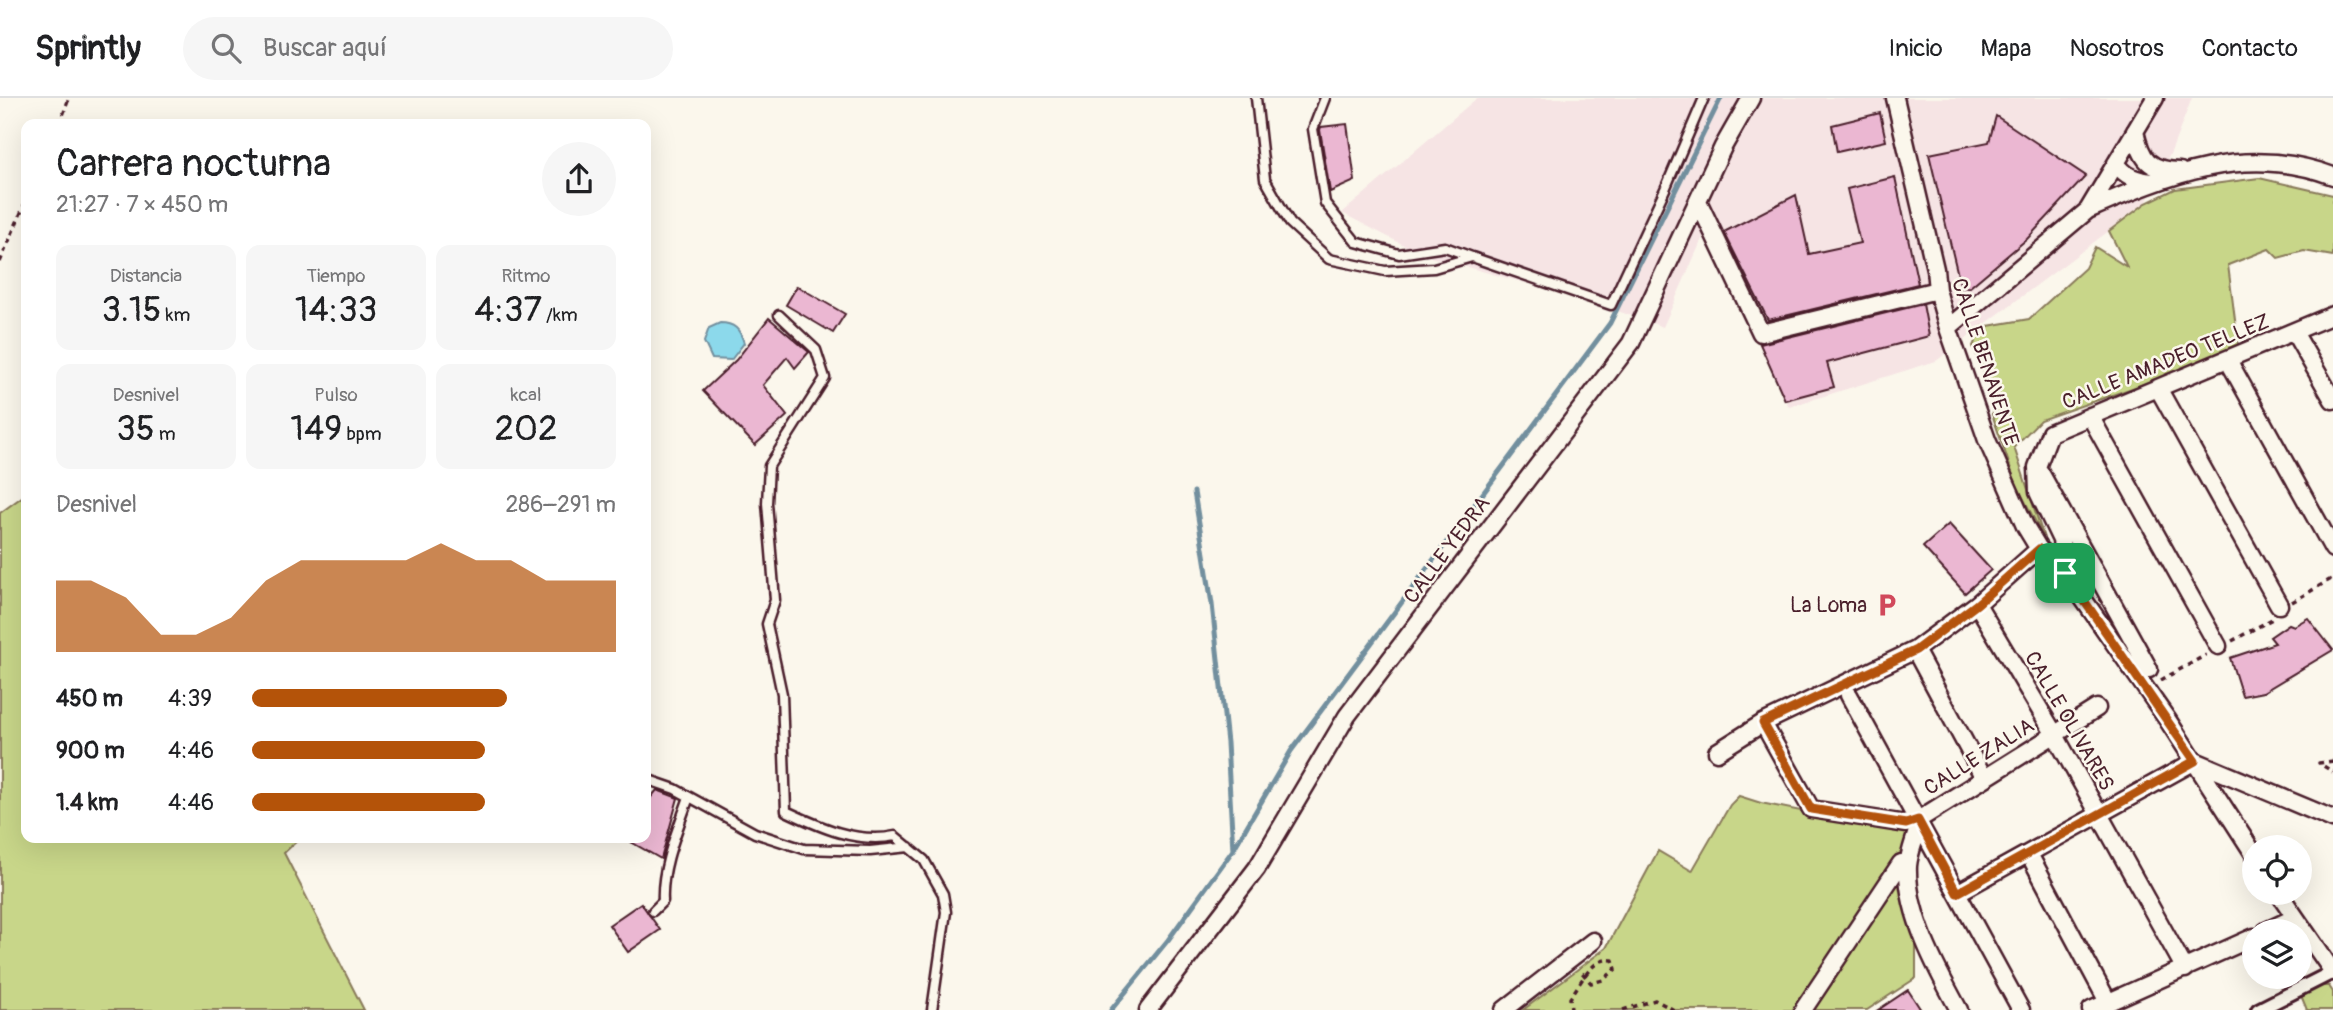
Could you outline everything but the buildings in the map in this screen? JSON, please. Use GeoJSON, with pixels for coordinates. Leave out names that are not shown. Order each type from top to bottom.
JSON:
{"type":"FeatureCollection","features":[{"type":"Feature","properties":{"kind":"street","name":"CALLE YEDRA"},"geometry":{"type":"LineString","coordinates":[[1148,1010],[1256,868],[1347,716],[1631,343],[1723,147],[1751,98]]}},
{"type":"Feature","properties":{"kind":"street","name":"CALLE BENAVENTE"},"geometry":{"type":"LineString","coordinates":[[1895,98],[1935,269],[1937,290],[1987,440],[2025,526],[2039,549],[2065,573]]}},
{"type":"Feature","properties":{"kind":"street"},"geometry":{"type":"LineString","coordinates":[[2088,210],[2155,98]]}},
{"type":"Feature","properties":{"kind":"street"},"geometry":{"type":"LineString","coordinates":[[2135,131],[2138,148],[2155,176]]}},
{"type":"Feature","properties":{"kind":"street"},"geometry":{"type":"LineString","coordinates":[[2117,162],[2124,174],[2134,179],[2226,163],[2269,163],[2315,169],[2333,176]]}},
{"type":"Feature","properties":{"kind":"street"},"geometry":{"type":"LineString","coordinates":[[1948,328],[2088,210],[2155,176]]}},
{"type":"Feature","properties":{"kind":"street"},"geometry":{"type":"LineString","coordinates":[[1698,201],[1761,332],[1937,290]]}},
{"type":"Feature","properties":{"kind":"street","name":"CALLE AMADEO TELLEZ"},"geometry":{"type":"LineString","coordinates":[[2065,573],[2061,540],[2038,492],[2037,467],[2050,433],[2333,315]]}},
{"type":"Feature","properties":{"kind":"street"},"geometry":{"type":"LineString","coordinates":[[2294,332],[2333,400]]}},
{"type":"Feature","properties":{"kind":"street"},"geometry":{"type":"LineString","coordinates":[[2228,360],[2333,549]]}},
{"type":"Feature","properties":{"kind":"street"},"geometry":{"type":"LineString","coordinates":[[2158,387],[2283,607]]}},
{"type":"Feature","properties":{"kind":"street"},"geometry":{"type":"LineString","coordinates":[[2090,416],[2220,647]]}},
{"type":"Feature","properties":{"kind":"street"},"geometry":{"type":"LineString","coordinates":[[2037,467],[2149,669]]}},
{"type":"Feature","properties":{"kind":"street"},"geometry":{"type":"LineString","coordinates":[[1717,752],[1763,723],[1916,650],[1977,604],[2039,549]]}},
{"type":"Feature","properties":{"kind":"street"},"geometry":{"type":"LineString","coordinates":[[2065,573],[2195,761],[2242,835]]}},
{"type":"Feature","properties":{"kind":"street","name":"CALLE OLIVARES"},"geometry":{"type":"LineString","coordinates":[[1977,604],[2055,734],[2185,969]]}},
{"type":"Feature","properties":{"kind":"street"},"geometry":{"type":"LineString","coordinates":[[1916,650],[1984,778]]}},
{"type":"Feature","properties":{"kind":"street"},"geometry":{"type":"LineString","coordinates":[[1849,695],[2021,1010]]}},
{"type":"Feature","properties":{"kind":"street","name":"CALLE ZALIA"},"geometry":{"type":"LineString","coordinates":[[1919,822],[2097,708]]}},
{"type":"Feature","properties":{"kind":"street"},"geometry":{"type":"LineString","coordinates":[[1763,723],[1811,809],[1906,824],[1919,822]]}},
{"type":"Feature","properties":{"kind":"street"},"geometry":{"type":"LineString","coordinates":[[1957,893],[2195,761]]}},
{"type":"Feature","properties":{"kind":"street"},"geometry":{"type":"LineString","coordinates":[[2195,761],[2333,819]]}},
{"type":"Feature","properties":{"kind":"street"},"geometry":{"type":"LineString","coordinates":[[1919,822],[1909,863],[1908,888],[1932,962],[1959,1010]]}},
{"type":"Feature","properties":{"kind":"street"},"geometry":{"type":"LineString","coordinates":[[2029,854],[2108,1003]]}},
{"type":"Feature","properties":{"kind":"street"},"geometry":{"type":"LineString","coordinates":[[1803,1010],[1901,863]]}},
{"type":"Feature","properties":{"kind":"street"},"geometry":{"type":"LineString","coordinates":[[2258,1010],[2333,972],[2286,905]]}},
{"type":"Feature","properties":{"kind":"street"},"geometry":{"type":"LineString","coordinates":[[1504,1010],[1593,941]]}},
{"type":"Feature","properties":{"kind":"street"},"geometry":{"type":"LineString","coordinates":[[2091,1010],[2242,943]]}},
{"type":"Feature","properties":{"kind":"lane"},"geometry":{"type":"LineString","coordinates":[[1256,98],[1265,179],[1290,223],[1329,259],[1385,271],[1434,268],[1472,257]]}},
{"type":"Feature","properties":{"kind":"lane"},"geometry":{"type":"LineString","coordinates":[[1325,98],[1313,130],[1325,203],[1356,242],[1399,254],[1445,247],[1611,304],[1704,98]]}},
{"type":"Feature","properties":{"kind":"lane"},"geometry":{"type":"LineString","coordinates":[[779,315],[816,350],[825,378],[769,466],[767,503],[775,600],[767,624],[782,694],[786,811],[830,831],[879,839],[895,836],[924,860],[943,894],[946,912],[932,1010]]}},
{"type":"Feature","properties":{"kind":"lane"},"geometry":{"type":"LineString","coordinates":[[651,781],[689,797],[755,833],[804,849],[870,851],[909,847]]}},
{"type":"Feature","properties":{"kind":"lane"},"geometry":{"type":"LineString","coordinates":[[653,911],[663,901],[662,890],[689,797]]}},
{"type":"Feature","properties":{"kind":"path"},"geometry":{"type":"LineString","coordinates":[[62,119],[69,98]]}},
{"type":"Feature","properties":{"kind":"path"},"geometry":{"type":"LineString","coordinates":[[0,262],[21,213]]}},
{"type":"Feature","properties":{"kind":"path"},"geometry":{"type":"LineString","coordinates":[[2149,669],[2157,682],[2333,578]]}},
{"type":"Feature","properties":{"kind":"path"},"geometry":{"type":"LineString","coordinates":[[2333,761],[2319,763],[2333,772]]}},
{"type":"Feature","properties":{"kind":"path"},"geometry":{"type":"LineString","coordinates":[[1567,962],[1586,977],[1591,983],[1603,979],[1616,969],[1613,960],[1605,959],[1592,965],[1586,977],[1570,998],[1571,1010]]}},
{"type":"Feature","properties":{"kind":"path"},"geometry":{"type":"LineString","coordinates":[[1623,1010],[1655,1000],[1674,1010]]}},
{"type":"Feature","properties":{"kind":"shaded area"},"geometry":{"type":"Polygon","coordinates":[[[1477,98],[2192,98],[2171,152],[2146,203],[1936,361],[1789,407],[1707,228],[1663,327],[1581,298],[1423,255],[1342,213],[1477,98]]]}},
{"type":"Feature","properties":{"kind":"green space"},"geometry":{"type":"Polygon","coordinates":[[[2259,178],[2333,195],[2333,256],[2304,251],[2278,258],[2269,249],[2228,265],[2239,351],[2040,420],[2014,447],[2044,538],[2016,484],[1992,414],[1998,406],[1973,346],[1982,327],[2029,319],[2085,268],[2095,247],[2127,267],[2109,231],[2146,203],[2175,189],[2259,178]]]}},
{"type":"Feature","properties":{"kind":"green space"},"geometry":{"type":"Polygon","coordinates":[[[21,498],[21,843],[295,843],[284,853],[364,1010],[0,1010],[0,513],[21,498]]]}},
{"type":"Feature","properties":{"kind":"green space"},"geometry":{"type":"Polygon","coordinates":[[[1739,796],[1761,803],[1909,833],[1901,863],[1900,887],[1916,928],[1916,978],[1867,1010],[1523,1010],[1606,948],[1658,851],[1692,871],[1730,805],[1739,796]]]}},
{"type":"Feature","properties":{"kind":"green space"},"geometry":{"type":"Polygon","coordinates":[[[2329,986],[2333,992],[2333,1010],[2307,1010],[2300,993],[2329,986]]]}},
{"type":"Feature","properties":{"kind":"water"},"geometry":{"type":"Polygon","coordinates":[[[720,323],[736,328],[744,343],[731,360],[712,359],[704,342],[709,328],[720,323]]]}},
{"type":"Feature","properties":{"kind":"waterway"},"geometry":{"type":"LineString","coordinates":[[1111,1010],[1168,940],[1233,850],[1291,751],[1610,323],[1721,98]]}},
{"type":"Feature","properties":{"kind":"waterway"},"geometry":{"type":"LineString","coordinates":[[1194,492],[1212,604],[1227,743],[1233,850]]}},
{"type":"Feature","properties":{"kind":"place","name":"La Loma"},"geometry":{"type":"Point","coordinates":[1887,605]}},
{"type":"Feature","properties":{"kind":"route"},"geometry":{"type":"LineString","coordinates":[[2039,549],[2065,573],[2195,761],[1957,893],[1918,820],[1906,824],[1811,809],[1763,723],[1916,650],[1977,604],[2039,549]]}}]}
